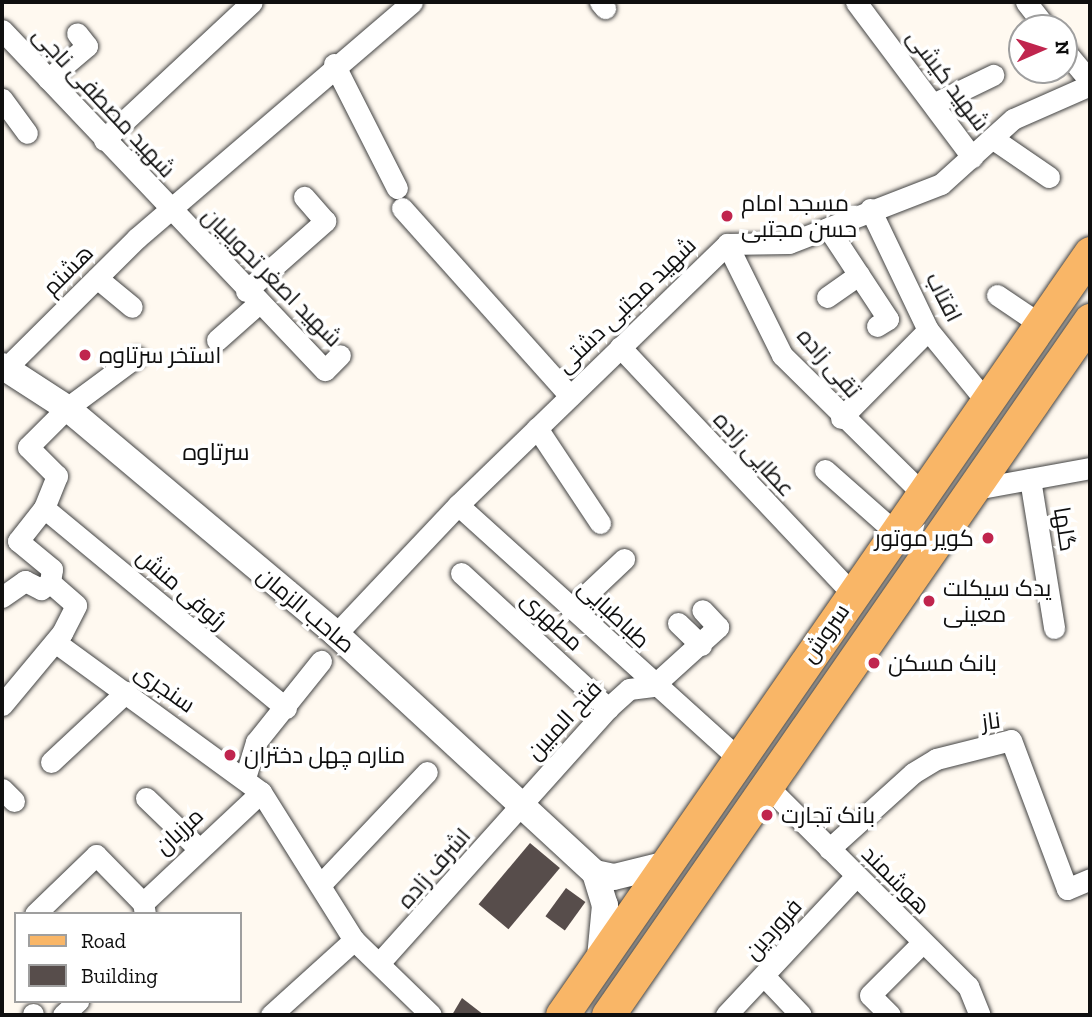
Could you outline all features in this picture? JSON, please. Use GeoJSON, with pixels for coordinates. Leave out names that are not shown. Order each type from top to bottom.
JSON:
{"type":"FeatureCollection","features":[{"type":"Feature","properties":{"kind":"main road"},"geometry":{"type":"LineString","coordinates":[[1046,314],[1090,246]]}},
{"type":"Feature","properties":{"kind":"main road","name":"سروش"},"geometry":{"type":"LineString","coordinates":[[562,1015],[1090,253]]}},
{"type":"Feature","properties":{"kind":"main road","name":"سروش"},"geometry":{"type":"LineString","coordinates":[[608,1015],[1089,322]]}},
{"type":"Feature","properties":{"kind":"street"},"geometry":{"type":"LineString","coordinates":[[104,140],[252,2]]}},
{"type":"Feature","properties":{"kind":"street","name":"هشتم"},"geometry":{"type":"LineString","coordinates":[[4,367],[168,210],[334,64],[412,2]]}},
{"type":"Feature","properties":{"kind":"street","name":"شهید کیشی"},"geometry":{"type":"LineString","coordinates":[[860,3],[972,157]]}},
{"type":"Feature","properties":{"kind":"street","name":"شهید مصطفی ناجی"},"geometry":{"type":"LineString","coordinates":[[2,30],[9,53],[48,79],[168,210]]}},
{"type":"Feature","properties":{"kind":"street"},"geometry":{"type":"LineString","coordinates":[[48,79],[87,46],[77,33]]}},
{"type":"Feature","properties":{"kind":"street"},"geometry":{"type":"LineString","coordinates":[[334,64],[399,198],[570,396]]}},
{"type":"Feature","properties":{"kind":"street"},"geometry":{"type":"LineString","coordinates":[[1078,68],[1090,83]]}},
{"type":"Feature","properties":{"kind":"street"},"geometry":{"type":"LineString","coordinates":[[933,104],[993,75]]}},
{"type":"Feature","properties":{"kind":"street","name":"شهید مجتبی دشتی"},"geometry":{"type":"LineString","coordinates":[[336,634],[458,505],[726,244],[789,243],[870,209],[941,184],[1013,119],[1090,83]]}},
{"type":"Feature","properties":{"kind":"street"},"geometry":{"type":"LineString","coordinates":[[2,99],[27,134]]}},
{"type":"Feature","properties":{"kind":"street"},"geometry":{"type":"LineString","coordinates":[[992,138],[1049,177]]}},
{"type":"Feature","properties":{"kind":"street"},"geometry":{"type":"LineString","coordinates":[[217,340],[252,297],[326,221],[304,197]]}},
{"type":"Feature","properties":{"kind":"street","name":"افتاب"},"geometry":{"type":"LineString","coordinates":[[870,209],[928,330],[986,401]]}},
{"type":"Feature","properties":{"kind":"street","name":"شهید اصغر تحویلیان"},"geometry":{"type":"LineString","coordinates":[[168,210],[325,370],[340,355]]}},
{"type":"Feature","properties":{"kind":"street"},"geometry":{"type":"LineString","coordinates":[[828,228],[888,319],[877,326]]}},
{"type":"Feature","properties":{"kind":"street","name":"تقی زاده"},"geometry":{"type":"LineString","coordinates":[[726,244],[782,355],[841,418],[922,494]]}},
{"type":"Feature","properties":{"kind":"street"},"geometry":{"type":"LineString","coordinates":[[827,297],[859,275]]}},
{"type":"Feature","properties":{"kind":"street"},"geometry":{"type":"LineString","coordinates":[[97,278],[132,307]]}},
{"type":"Feature","properties":{"kind":"street"},"geometry":{"type":"LineString","coordinates":[[997,295],[1046,314]]}},
{"type":"Feature","properties":{"kind":"street"},"geometry":{"type":"LineString","coordinates":[[841,418],[928,330]]}},
{"type":"Feature","properties":{"kind":"street","name":"عطایی زاده"},"geometry":{"type":"LineString","coordinates":[[620,347],[852,593]]}},
{"type":"Feature","properties":{"kind":"street"},"geometry":{"type":"LineString","coordinates":[[2,597],[24,581],[41,589],[50,582],[52,569],[18,541],[44,508],[57,476],[28,447],[67,408],[136,358]]}},
{"type":"Feature","properties":{"kind":"street","name":"صاحب الزمان"},"geometry":{"type":"LineString","coordinates":[[4,367],[67,408],[336,634],[595,873]]}},
{"type":"Feature","properties":{"kind":"street"},"geometry":{"type":"LineString","coordinates":[[537,428],[600,523]]}},
{"type":"Feature","properties":{"kind":"street"},"geometry":{"type":"LineString","coordinates":[[975,489],[1090,468]]}},
{"type":"Feature","properties":{"kind":"street"},"geometry":{"type":"LineString","coordinates":[[825,470],[895,532]]}},
{"type":"Feature","properties":{"kind":"street","name":"گلها"},"geometry":{"type":"LineString","coordinates":[[1030,479],[1054,628]]}},
{"type":"Feature","properties":{"kind":"street","name":"طباطبایی"},"geometry":{"type":"LineString","coordinates":[[458,505],[653,686],[738,758]]}},
{"type":"Feature","properties":{"kind":"street","name":"رئوفی منش"},"geometry":{"type":"LineString","coordinates":[[44,508],[286,708]]}},
{"type":"Feature","properties":{"kind":"street"},"geometry":{"type":"LineString","coordinates":[[570,609],[624,559]]}},
{"type":"Feature","properties":{"kind":"street","name":"مطهری"},"geometry":{"type":"LineString","coordinates":[[461,573],[608,708]]}},
{"type":"Feature","properties":{"kind":"street"},"geometry":{"type":"LineString","coordinates":[[2,705],[55,642],[76,605],[50,582]]}},
{"type":"Feature","properties":{"kind":"street"},"geometry":{"type":"LineString","coordinates":[[653,686],[718,627],[702,610]]}},
{"type":"Feature","properties":{"kind":"street"},"geometry":{"type":"LineString","coordinates":[[678,622],[701,645]]}},
{"type":"Feature","properties":{"kind":"street","name":"سنجری"},"geometry":{"type":"LineString","coordinates":[[55,642],[253,785]]}},
{"type":"Feature","properties":{"kind":"street"},"geometry":{"type":"LineString","coordinates":[[321,661],[286,708],[256,742],[253,785],[321,884],[354,940],[382,961],[431,1015]]}},
{"type":"Feature","properties":{"kind":"street","name":"فتح المبین"},"geometry":{"type":"LineString","coordinates":[[522,805],[608,708],[629,689],[653,686]]}},
{"type":"Feature","properties":{"kind":"street"},"geometry":{"type":"LineString","coordinates":[[51,762],[126,692]]}},
{"type":"Feature","properties":{"kind":"street","name":"ناز"},"geometry":{"type":"LineString","coordinates":[[830,849],[913,773],[936,760],[1011,740],[1067,889],[1090,879]]}},
{"type":"Feature","properties":{"kind":"street"},"geometry":{"type":"LineString","coordinates":[[321,884],[427,772]]}},
{"type":"Feature","properties":{"kind":"street","name":"مرزبان"},"geometry":{"type":"LineString","coordinates":[[144,908],[253,785]]}},
{"type":"Feature","properties":{"kind":"street","name":"هوشمند"},"geometry":{"type":"LineString","coordinates":[[767,786],[968,986],[980,1015]]}},
{"type":"Feature","properties":{"kind":"street"},"geometry":{"type":"LineString","coordinates":[[146,798],[198,848]]}},
{"type":"Feature","properties":{"kind":"street","name":"اشرف زاده"},"geometry":{"type":"LineString","coordinates":[[382,961],[522,805]]}},
{"type":"Feature","properties":{"kind":"street"},"geometry":{"type":"LineString","coordinates":[[37,912],[96,855],[144,908]]}},
{"type":"Feature","properties":{"kind":"street"},"geometry":{"type":"LineString","coordinates":[[600,958],[605,905],[595,873],[614,877],[663,866]]}},
{"type":"Feature","properties":{"kind":"street","name":"فروردین"},"geometry":{"type":"LineString","coordinates":[[726,1015],[765,977],[856,876]]}},
{"type":"Feature","properties":{"kind":"street"},"geometry":{"type":"LineString","coordinates":[[271,1015],[354,940]]}},
{"type":"Feature","properties":{"kind":"street"},"geometry":{"type":"LineString","coordinates":[[890,1015],[870,995],[922,943]]}},
{"type":"Feature","properties":{"kind":"street"},"geometry":{"type":"LineString","coordinates":[[765,977],[802,1015]]}},
{"type":"Feature","properties":{"kind":"street"},"geometry":{"type":"LineString","coordinates":[[63,1015],[76,1003]]}},
{"type":"Feature","properties":{"kind":"building"},"geometry":{"type":"Polygon","coordinates":[[[530,843],[560,868],[508,929],[479,904],[530,843]]]}},
{"type":"Feature","properties":{"kind":"building"},"geometry":{"type":"Polygon","coordinates":[[[566,888],[585,902],[565,930],[545,916],[566,888]]]}},
{"type":"Feature","properties":{"kind":"building"},"geometry":{"type":"Polygon","coordinates":[[[462,998],[484,1015],[452,1015],[462,998]]]}},
{"type":"Feature","properties":{"kind":"place","name":"مسجد امام حسن مجتبی"},"geometry":{"type":"Point","coordinates":[727,216]}},
{"type":"Feature","properties":{"kind":"place","name":"استخر سرتاوه"},"geometry":{"type":"Point","coordinates":[85,355]}},
{"type":"Feature","properties":{"kind":"place","name":"کویر موتور"},"geometry":{"type":"Point","coordinates":[988,538]}},
{"type":"Feature","properties":{"kind":"place","name":"یدک سیکلت معینی"},"geometry":{"type":"Point","coordinates":[929,601]}},
{"type":"Feature","properties":{"kind":"place","name":"بانک مسکن"},"geometry":{"type":"Point","coordinates":[874,663]}},
{"type":"Feature","properties":{"kind":"place","name":"مناره چهل دختران"},"geometry":{"type":"Point","coordinates":[230,755]}},
{"type":"Feature","properties":{"kind":"place","name":"بانک تجارت"},"geometry":{"type":"Point","coordinates":[767,815]}},
{"type":"Feature","properties":{"kind":"district","name":"سرتاوه"},"geometry":{"type":"Point","coordinates":[216,452]}}]}
